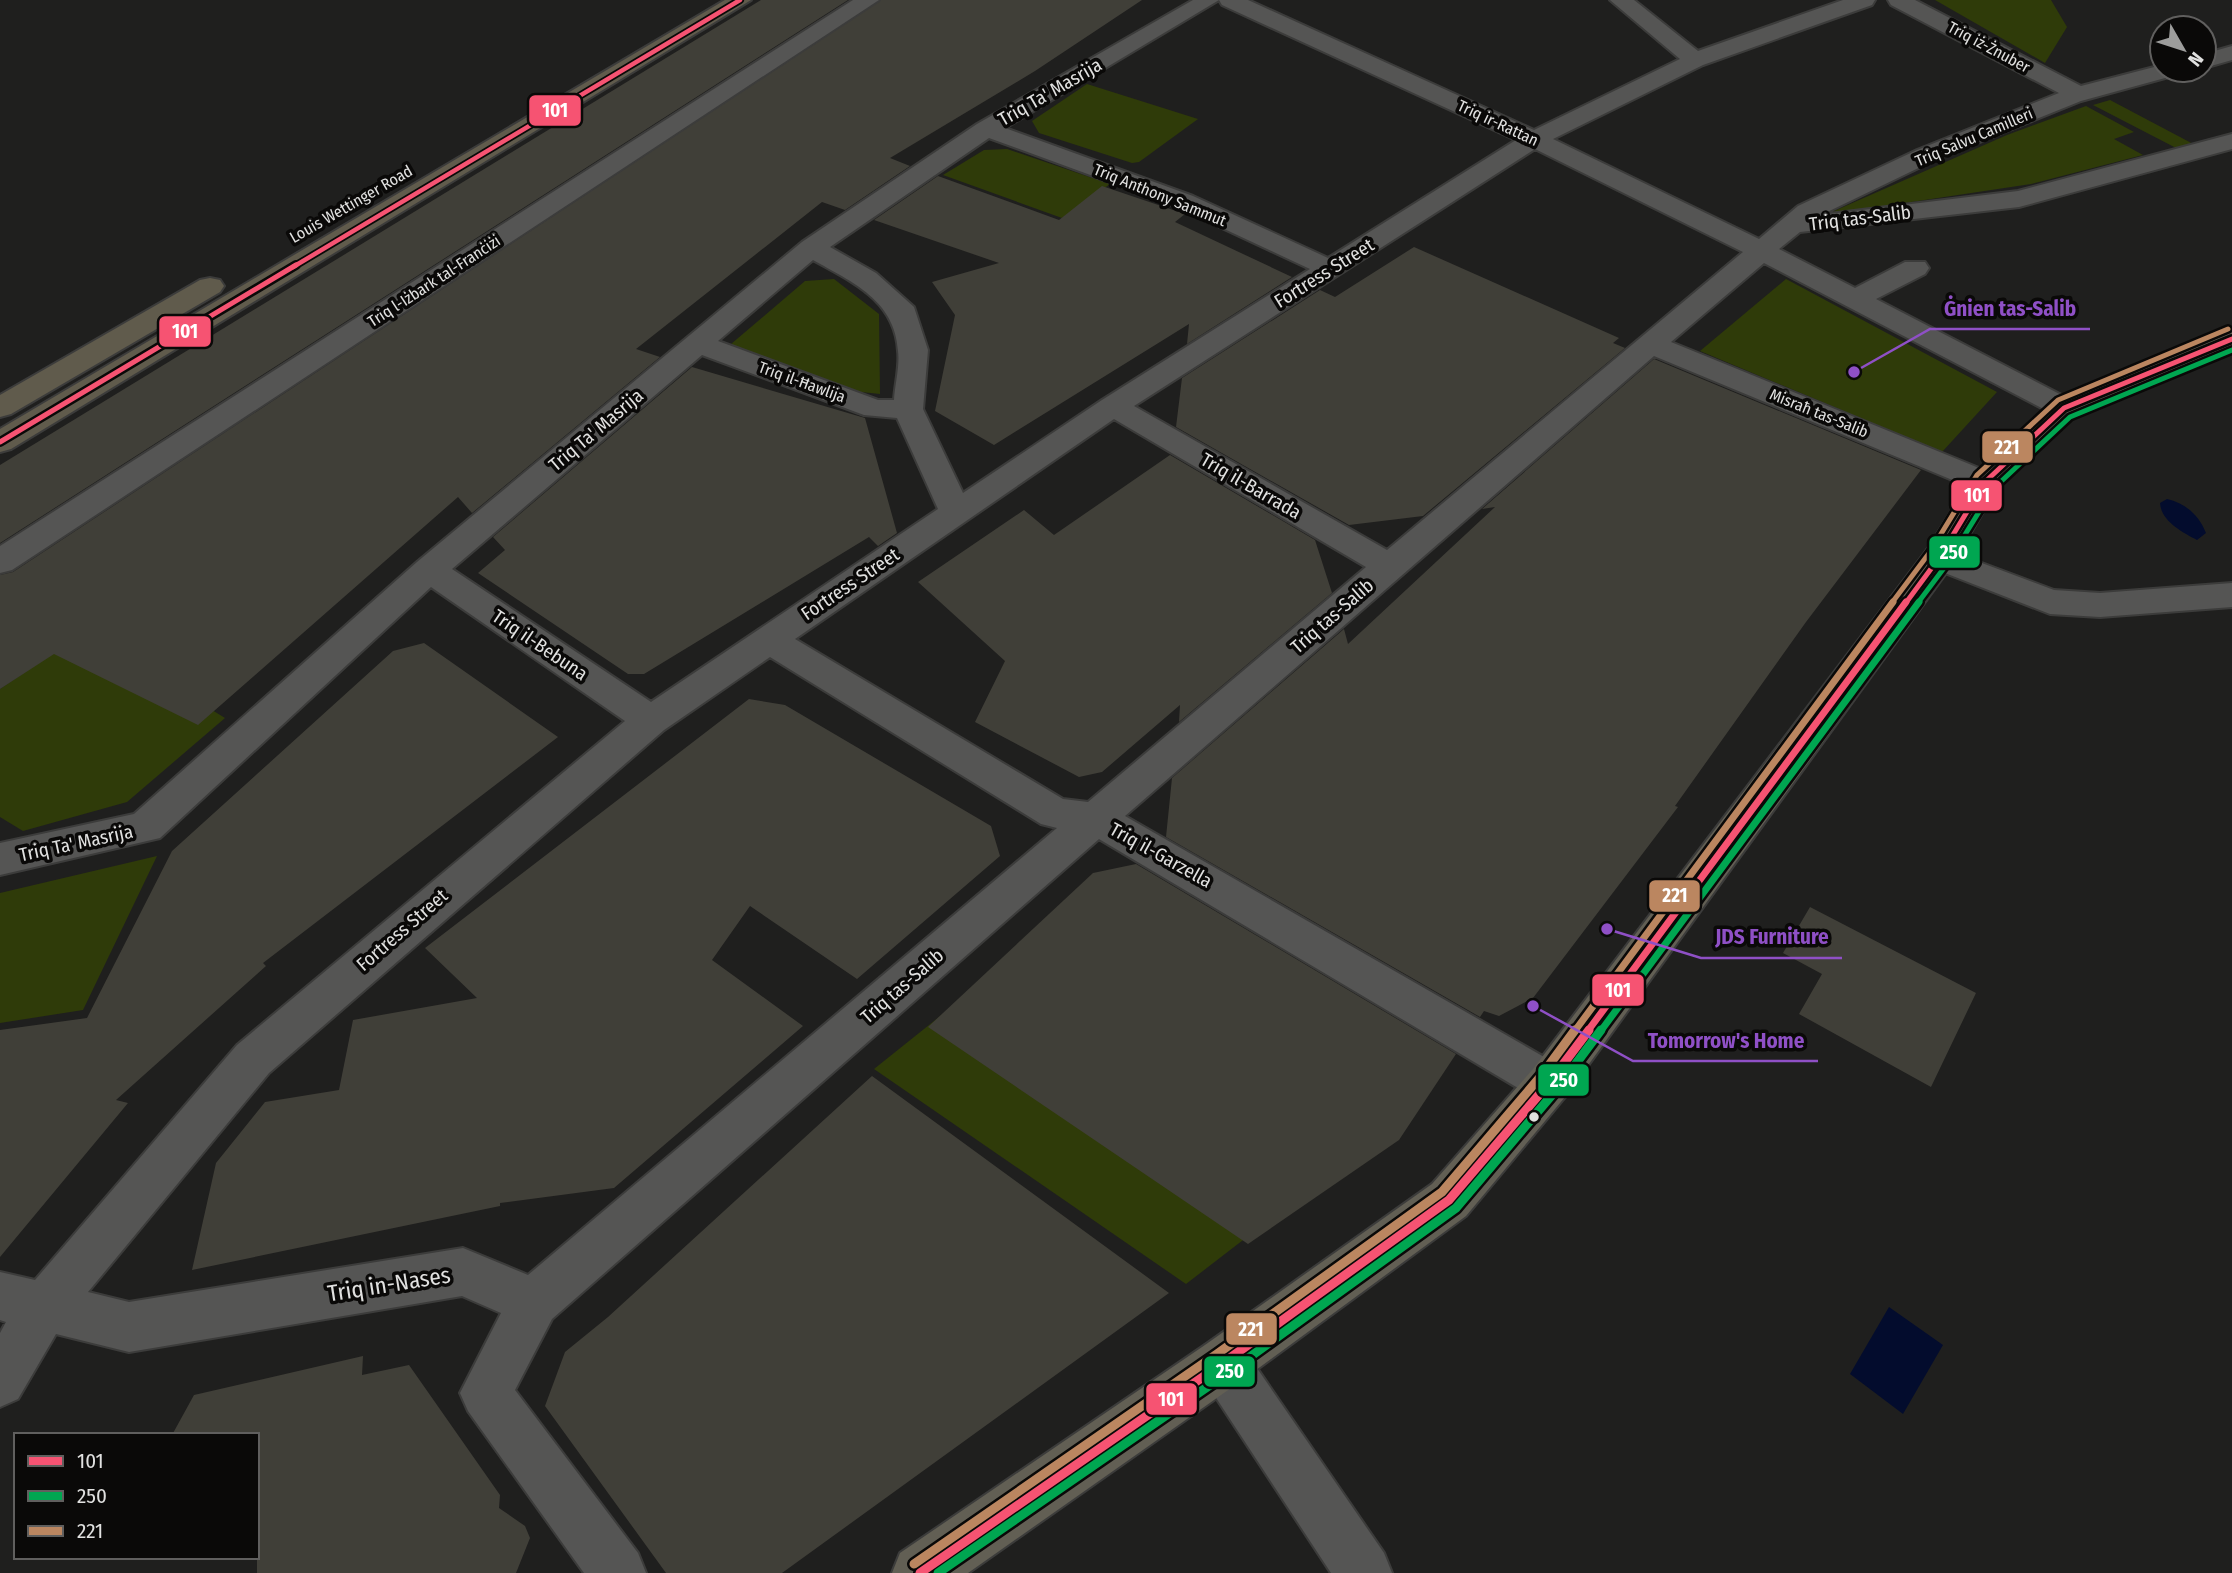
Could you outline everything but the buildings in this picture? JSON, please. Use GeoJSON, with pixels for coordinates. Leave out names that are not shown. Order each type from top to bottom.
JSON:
{"type":"FeatureCollection","features":[{"type":"Feature","properties":{"kind":"highway","name":"Louis Wettinger Road"},"geometry":{"type":"LineString","coordinates":[[310,228],[703,0]]}},
{"type":"Feature","properties":{"kind":"highway","name":"Louis Wettinger Road"},"geometry":{"type":"LineString","coordinates":[[0,442],[740,0]]}},
{"type":"Feature","properties":{"kind":"highway"},"geometry":{"type":"LineString","coordinates":[[0,408],[226,276]]}},
{"type":"Feature","properties":{"kind":"main road"},"geometry":{"type":"LineString","coordinates":[[920,1573],[1223,1363],[1449,1200],[1549,1083],[1939,558],[1985,482],[2064,408],[2232,339]]}},
{"type":"Feature","properties":{"kind":"street","name":"Triq l-Iżbark tal-Franċiżi"},"geometry":{"type":"LineString","coordinates":[[0,562],[869,0]]}},
{"type":"Feature","properties":{"kind":"street","name":"Triq Ta' Masrija"},"geometry":{"type":"LineString","coordinates":[[0,859],[146,827],[429,570],[811,248],[986,129],[1208,0]]}},
{"type":"Feature","properties":{"kind":"street","name":"Triq ir-Rattan"},"geometry":{"type":"LineString","coordinates":[[1230,0],[1534,139],[1776,239]]}},
{"type":"Feature","properties":{"kind":"street"},"geometry":{"type":"LineString","coordinates":[[1621,0],[1695,60]]}},
{"type":"Feature","properties":{"kind":"street","name":"Fortress Street"},"geometry":{"type":"LineString","coordinates":[[0,1381],[21,1302],[253,1059],[651,720],[1113,406],[1534,139],[1695,60],[1864,0]]}},
{"type":"Feature","properties":{"kind":"street","name":"Triq iż-Żnuber"},"geometry":{"type":"LineString","coordinates":[[1899,0],[2078,94]]}},
{"type":"Feature","properties":{"kind":"street","name":"Triq Salvu Camilleri"},"geometry":{"type":"LineString","coordinates":[[1776,239],[1807,212],[1926,155],[2078,94],[2148,75]]}},
{"type":"Feature","properties":{"kind":"street","name":"Triq Anthony Sammut"},"geometry":{"type":"LineString","coordinates":[[986,129],[1184,201],[1331,269]]}},
{"type":"Feature","properties":{"kind":"street","name":"Triq tas-Salib"},"geometry":{"type":"LineString","coordinates":[[534,1302],[1390,566],[1776,239],[2019,199],[2232,141]]}},
{"type":"Feature","properties":{"kind":"street"},"geometry":{"type":"LineString","coordinates":[[1776,239],[1853,300],[2064,408]]}},
{"type":"Feature","properties":{"kind":"street"},"geometry":{"type":"LineString","coordinates":[[811,248],[866,279],[900,307],[913,350],[908,409],[956,512]]}},
{"type":"Feature","properties":{"kind":"street"},"geometry":{"type":"LineString","coordinates":[[1853,300],[1915,268]]}},
{"type":"Feature","properties":{"kind":"street","name":"Triq il-Ħawlija"},"geometry":{"type":"LineString","coordinates":[[699,344],[875,409],[908,409]]}},
{"type":"Feature","properties":{"kind":"street","name":"Misraħ tas-Salib"},"geometry":{"type":"LineString","coordinates":[[1653,345],[1985,482]]}},
{"type":"Feature","properties":{"kind":"street","name":"Triq il-Barrada"},"geometry":{"type":"LineString","coordinates":[[1113,406],[1390,566]]}},
{"type":"Feature","properties":{"kind":"street"},"geometry":{"type":"LineString","coordinates":[[1939,558],[2050,602],[2100,606],[2232,595]]}},
{"type":"Feature","properties":{"kind":"street","name":"Triq il-Bebuna"},"geometry":{"type":"LineString","coordinates":[[429,570],[651,720]]}},
{"type":"Feature","properties":{"kind":"street","name":"Triq il-Garzella"},"geometry":{"type":"LineString","coordinates":[[769,640],[1055,813],[1096,820],[1150,848],[1549,1083]]}},
{"type":"Feature","properties":{"kind":"street","name":"Triq in-Nases"},"geometry":{"type":"LineString","coordinates":[[21,1302],[129,1327],[463,1272],[534,1302]]}},
{"type":"Feature","properties":{"kind":"street"},"geometry":{"type":"LineString","coordinates":[[534,1302],[486,1393],[618,1573]]}},
{"type":"Feature","properties":{"kind":"street"},"geometry":{"type":"LineString","coordinates":[[1223,1363],[1364,1573]]}},
{"type":"Feature","properties":{"kind":"green space"},"geometry":{"type":"Polygon","coordinates":[[[1935,0],[2051,0],[2067,27],[2045,63],[1935,0]]]}},
{"type":"Feature","properties":{"kind":"green space"},"geometry":{"type":"Polygon","coordinates":[[[1087,84],[1198,119],[1139,162],[1132,163],[1039,133],[1032,121],[1087,84]]]}},
{"type":"Feature","properties":{"kind":"green space"},"geometry":{"type":"Polygon","coordinates":[[[2110,100],[2197,146],[2180,150],[2093,105],[2110,100]]]}},
{"type":"Feature","properties":{"kind":"green space"},"geometry":{"type":"Polygon","coordinates":[[[2086,106],[2134,132],[2114,139],[2143,155],[2031,184],[1825,215],[2007,135],[2086,106]]]}},
{"type":"Feature","properties":{"kind":"green space"},"geometry":{"type":"Polygon","coordinates":[[[1007,149],[1110,184],[1062,218],[943,175],[984,150],[1007,149]]]}},
{"type":"Feature","properties":{"kind":"green space"},"geometry":{"type":"Polygon","coordinates":[[[834,279],[879,314],[880,394],[833,389],[724,350],[805,281],[834,279]]]}},
{"type":"Feature","properties":{"kind":"green space"},"geometry":{"type":"Polygon","coordinates":[[[1786,279],[1997,392],[1942,452],[1700,351],[1786,279]]]}},
{"type":"Feature","properties":{"kind":"green space"},"geometry":{"type":"Polygon","coordinates":[[[85,632],[225,718],[127,802],[23,831],[0,817],[0,689],[85,632]]]}},
{"type":"Feature","properties":{"kind":"green space"},"geometry":{"type":"Polygon","coordinates":[[[157,856],[83,1010],[0,1023],[0,893],[157,856]]]}},
{"type":"Feature","properties":{"kind":"green space"},"geometry":{"type":"Polygon","coordinates":[[[944,1013],[1260,1227],[1186,1284],[874,1069],[944,1013]]]}},
{"type":"Feature","properties":{"kind":"water"},"geometry":{"type":"Polygon","coordinates":[[[2167,499],[2180,503],[2191,511],[2206,533],[2197,540],[2168,521],[2160,503],[2167,499]]]}},
{"type":"Feature","properties":{"kind":"water"},"geometry":{"type":"Polygon","coordinates":[[[1889,1307],[1943,1345],[1903,1414],[1850,1374],[1889,1307]]]}},
{"type":"Feature","properties":{"kind":"transit line","name":"101"},"geometry":{"type":"LineString","coordinates":[[0,442],[740,0]]}},
{"type":"Feature","properties":{"kind":"transit line","name":"221"},"geometry":{"type":"LineString","coordinates":[[914,1564],[1217,1354],[1442,1192],[1541,1076],[1930,552],[1977,475],[2058,400],[2228,329]]}},
{"type":"Feature","properties":{"kind":"transit line","name":"101"},"geometry":{"type":"LineString","coordinates":[[920,1573],[1223,1363],[1449,1200],[1549,1083],[1939,558],[1985,482],[2064,408],[2232,339]]}},
{"type":"Feature","properties":{"kind":"transit line","name":"250"},"geometry":{"type":"LineString","coordinates":[[938,1573],[1229,1372],[1456,1208],[1557,1089],[1947,564],[1993,489],[2070,417],[2232,350]]}},
{"type":"Feature","properties":{"kind":"place","name":"Ġnien tas-Salib"},"geometry":{"type":"Point","coordinates":[1854,372]}},
{"type":"Feature","properties":{"kind":"place","name":"JDS Furniture"},"geometry":{"type":"Point","coordinates":[1607,929]}},
{"type":"Feature","properties":{"kind":"place","name":"Tomorrow's Home"},"geometry":{"type":"Point","coordinates":[1533,1006]}}]}
